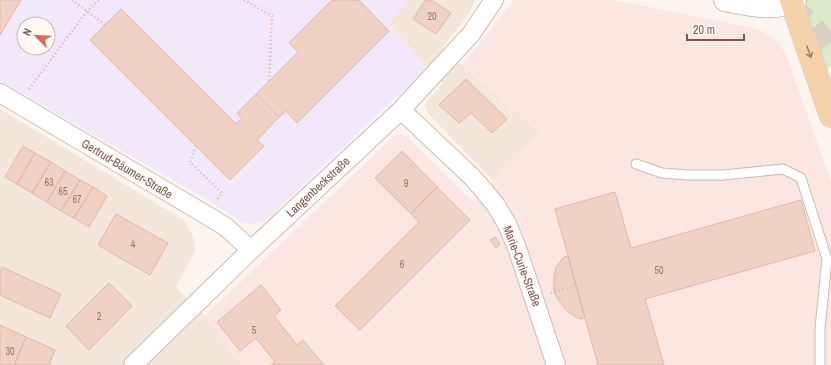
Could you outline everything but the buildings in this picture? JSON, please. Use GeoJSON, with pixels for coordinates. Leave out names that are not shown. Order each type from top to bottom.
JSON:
{"type":"FeatureCollection","features":[{"type":"Feature","properties":{"kind":"main road"},"geometry":{"type":"LineString","coordinates":[[793,1],[831,116]]}},
{"type":"Feature","properties":{"kind":"street","name":"Langenbeckstraße"},"geometry":{"type":"LineString","coordinates":[[133,365],[250,250],[401,110],[471,34],[494,0]]}},
{"type":"Feature","properties":{"kind":"street"},"geometry":{"type":"LineString","coordinates":[[724,0],[763,6],[780,5],[793,1]]}},
{"type":"Feature","properties":{"kind":"street","name":"Gertrud-Bäumer-Straße"},"geometry":{"type":"LineString","coordinates":[[0,93],[226,227],[250,250]]}},
{"type":"Feature","properties":{"kind":"street","name":"Marie-Curie-Straße"},"geometry":{"type":"LineString","coordinates":[[401,110],[471,176],[499,211],[507,224],[518,248],[556,365]]}},
{"type":"Feature","properties":{"kind":"lane"},"geometry":{"type":"LineString","coordinates":[[636,164],[662,173],[687,175],[723,175],[783,169],[800,178],[827,259],[820,328],[820,365]]}},
{"type":"Feature","properties":{"kind":"path"},"geometry":{"type":"LineString","coordinates":[[72,0],[105,25]]}},
{"type":"Feature","properties":{"kind":"path"},"geometry":{"type":"LineString","coordinates":[[19,105],[87,11],[99,0]]}},
{"type":"Feature","properties":{"kind":"path"},"geometry":{"type":"LineString","coordinates":[[244,0],[272,16],[269,82]]}},
{"type":"Feature","properties":{"kind":"path"},"geometry":{"type":"LineString","coordinates":[[196,146],[190,162],[222,193]]}},
{"type":"Feature","properties":{"kind":"path"},"geometry":{"type":"LineString","coordinates":[[550,293],[576,285]]}},
{"type":"Feature","properties":{"kind":"shaded area"},"geometry":{"type":"Polygon","coordinates":[[[0,0],[407,0],[389,23],[427,68],[268,218],[261,222],[252,224],[243,223],[203,197],[0,81],[0,0]]]}},
{"type":"Feature","properties":{"kind":"shaded area"},"geometry":{"type":"Polygon","coordinates":[[[407,0],[475,0],[469,14],[442,48],[542,133],[493,181],[428,113],[426,109],[425,105],[427,101],[443,83],[427,68],[389,23],[407,0]]]}},
{"type":"Feature","properties":{"kind":"shaded area"},"geometry":{"type":"Polygon","coordinates":[[[514,0],[612,0],[753,28],[765,33],[778,42],[786,55],[831,181],[831,365],[242,365],[205,316],[393,137],[402,135],[407,137],[472,201],[542,134],[462,65],[514,0]]]}},
{"type":"Feature","properties":{"kind":"shaded area"},"geometry":{"type":"Polygon","coordinates":[[[0,109],[184,220],[193,236],[195,245],[194,253],[176,287],[205,316],[242,365],[0,365],[0,109]]]}},
{"type":"Feature","properties":{"kind":"green space"},"geometry":{"type":"Polygon","coordinates":[[[804,0],[831,0],[831,66],[826,69],[804,0]]]}},
{"type":"Feature","properties":{"kind":"tunnel"},"geometry":{"type":"LineString","coordinates":[[789,6],[812,26],[831,50]]}}]}
